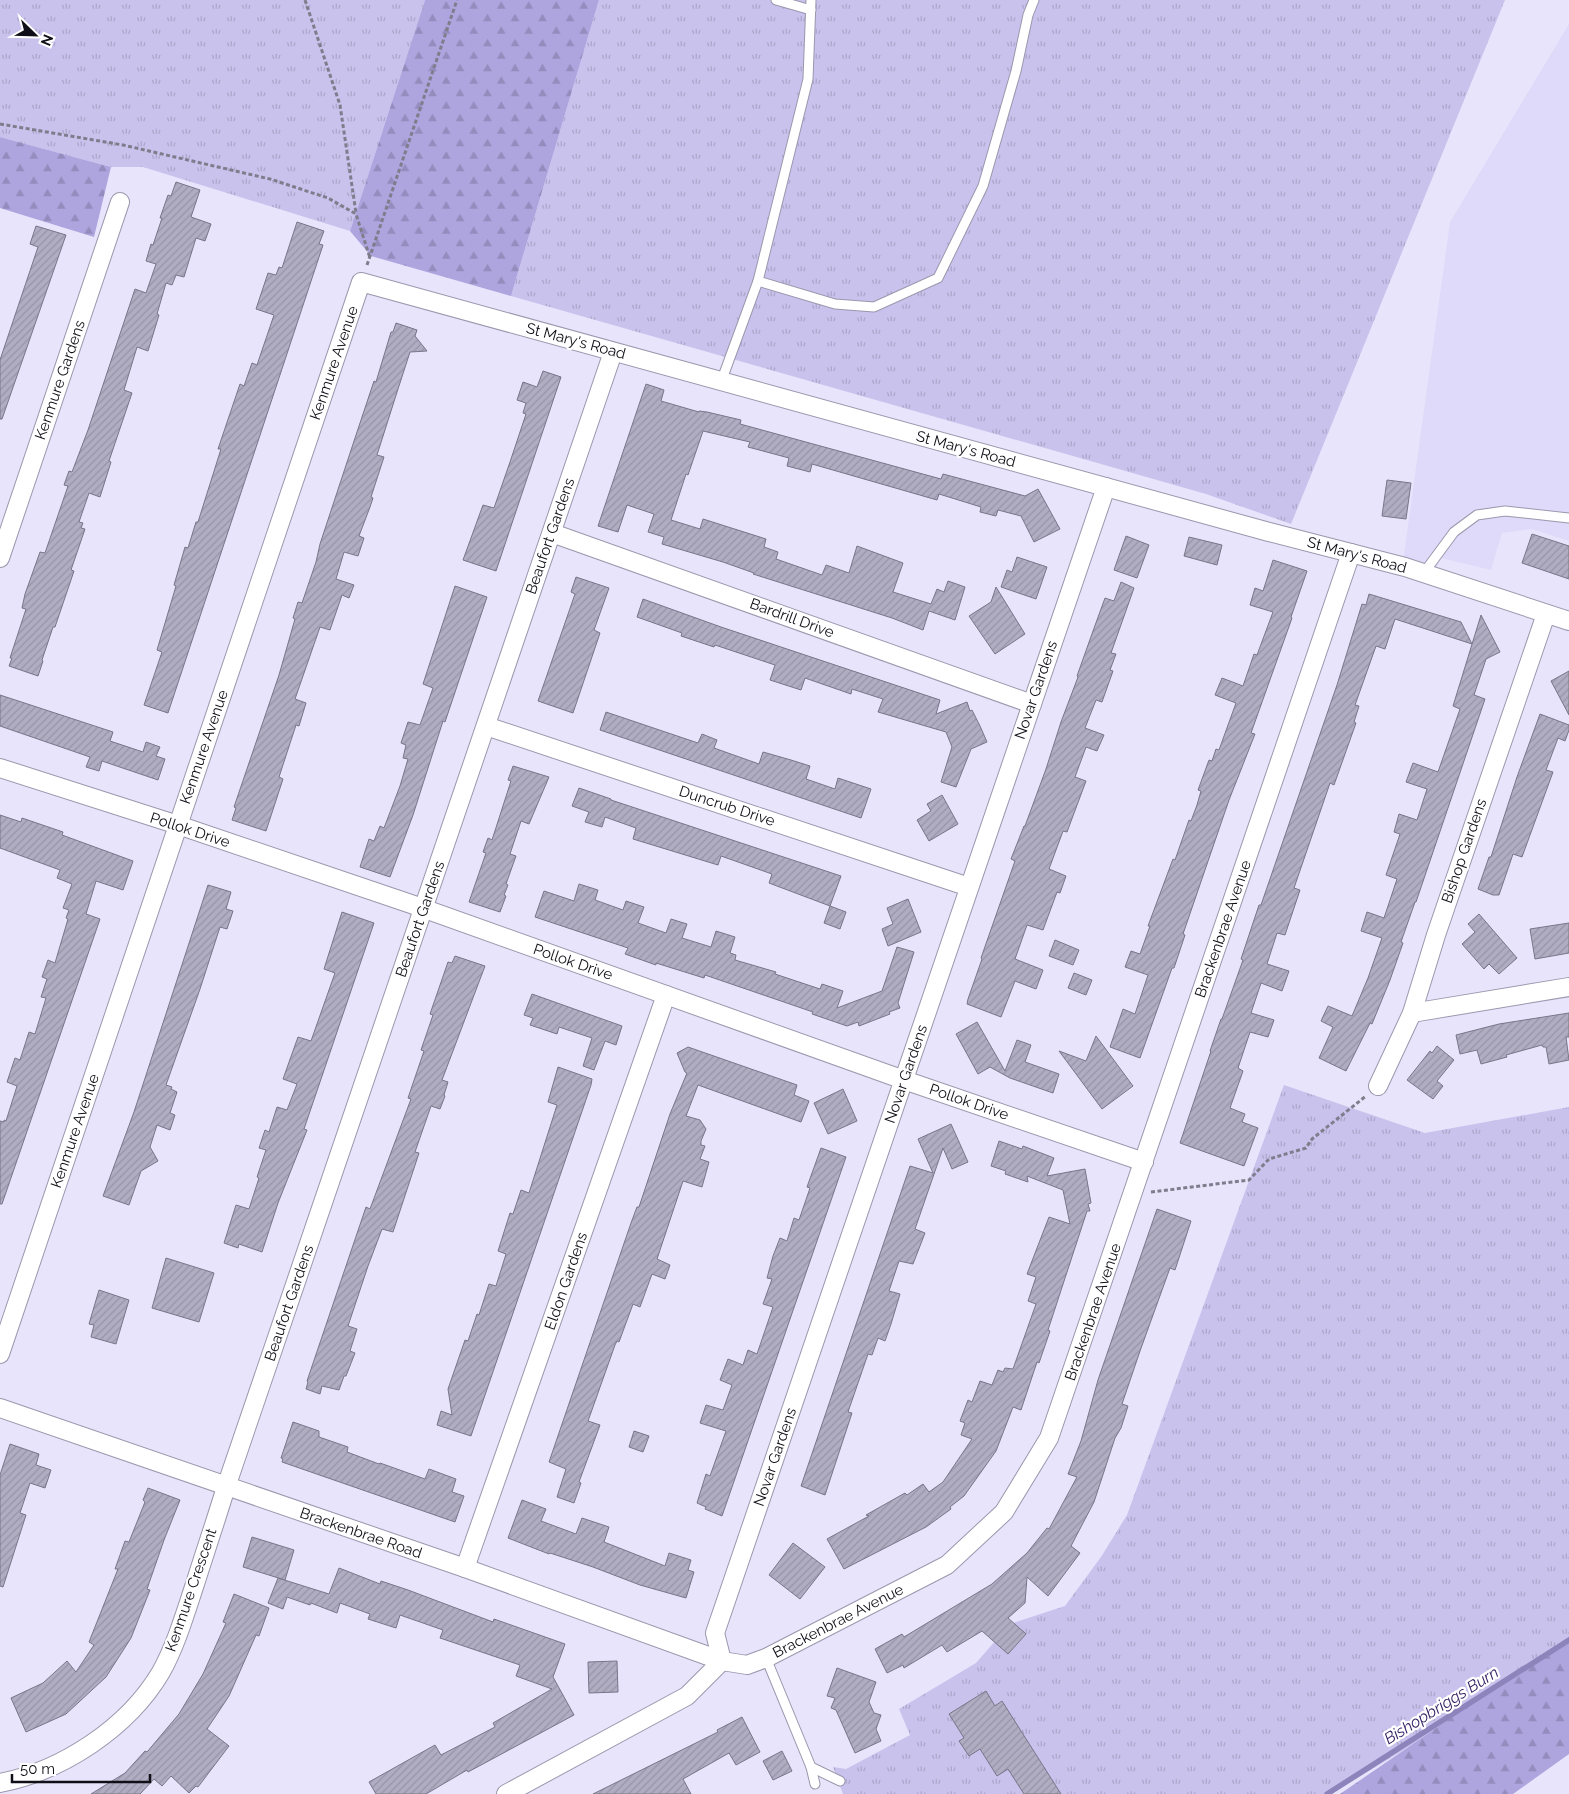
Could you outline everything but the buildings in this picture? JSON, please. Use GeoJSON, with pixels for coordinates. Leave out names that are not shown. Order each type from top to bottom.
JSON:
{"type":"FeatureCollection","features":[{"type":"Feature","properties":{"kind":"street","name":"Kenmure Gardens"},"geometry":{"type":"LineString","coordinates":[[0,558],[120,202]]}},
{"type":"Feature","properties":{"kind":"street","name":"St Mary's Road"},"geometry":{"type":"LineString","coordinates":[[361,282],[1269,532],[1405,567],[1569,621]]}},
{"type":"Feature","properties":{"kind":"street","name":"Kenmure Avenue"},"geometry":{"type":"LineString","coordinates":[[0,1354],[361,282]]}},
{"type":"Feature","properties":{"kind":"street","name":"Beaufort Gardens"},"geometry":{"type":"LineString","coordinates":[[226,1487],[613,352]]}},
{"type":"Feature","properties":{"kind":"street","name":"Novar Gardens"},"geometry":{"type":"LineString","coordinates":[[722,1661],[715,1633],[1106,487]]}},
{"type":"Feature","properties":{"kind":"street","name":"Bardrill Drive"},"geometry":{"type":"LineString","coordinates":[[552,533],[1032,704]]}},
{"type":"Feature","properties":{"kind":"street","name":"Brackenbrae Avenue"},"geometry":{"type":"LineString","coordinates":[[722,1661],[747,1665],[766,1658],[947,1565],[1004,1512],[1049,1438],[1351,553]]}},
{"type":"Feature","properties":{"kind":"street","name":"Bishop Gardens"},"geometry":{"type":"LineString","coordinates":[[1378,1086],[1412,1012],[1436,935],[1546,614]]}},
{"type":"Feature","properties":{"kind":"street","name":"Duncrub Drive"},"geometry":{"type":"LineString","coordinates":[[486,726],[969,887]]}},
{"type":"Feature","properties":{"kind":"street","name":"Pollok Drive"},"geometry":{"type":"LineString","coordinates":[[0,768],[178,825],[423,909],[904,1080],[1144,1162]]}},
{"type":"Feature","properties":{"kind":"street"},"geometry":{"type":"LineString","coordinates":[[1412,1012],[1569,987]]}},
{"type":"Feature","properties":{"kind":"street","name":"Eldon Gardens"},"geometry":{"type":"LineString","coordinates":[[465,1568],[666,995]]}},
{"type":"Feature","properties":{"kind":"street","name":"Brackenbrae Road"},"geometry":{"type":"LineString","coordinates":[[0,1408],[465,1568],[722,1661]]}},
{"type":"Feature","properties":{"kind":"street","name":"Kenmure Crescent"},"geometry":{"type":"LineString","coordinates":[[0,1783],[20,1779],[66,1761],[107,1732],[137,1706],[160,1673],[179,1634],[226,1487]]}},
{"type":"Feature","properties":{"kind":"street"},"geometry":{"type":"LineString","coordinates":[[506,1794],[687,1696],[722,1661]]}},
{"type":"Feature","properties":{"kind":"lane"},"geometry":{"type":"LineString","coordinates":[[776,0],[811,10]]}},
{"type":"Feature","properties":{"kind":"lane"},"geometry":{"type":"LineString","coordinates":[[721,382],[758,281],[808,79],[811,0]]}},
{"type":"Feature","properties":{"kind":"lane"},"geometry":{"type":"LineString","coordinates":[[758,281],[835,304],[874,307],[938,278],[984,186],[1016,71],[1028,15],[1034,0]]}},
{"type":"Feature","properties":{"kind":"lane"},"geometry":{"type":"LineString","coordinates":[[1423,574],[1454,532],[1477,515],[1505,511],[1569,518]]}},
{"type":"Feature","properties":{"kind":"lane"},"geometry":{"type":"LineString","coordinates":[[766,1658],[811,1767],[815,1784]]}},
{"type":"Feature","properties":{"kind":"lane"},"geometry":{"type":"LineString","coordinates":[[811,1767],[840,1781]]}},
{"type":"Feature","properties":{"kind":"path"},"geometry":{"type":"LineString","coordinates":[[305,0],[340,105],[356,214],[370,258]]}},
{"type":"Feature","properties":{"kind":"path"},"geometry":{"type":"LineString","coordinates":[[361,282],[457,0]]}},
{"type":"Feature","properties":{"kind":"path"},"geometry":{"type":"LineString","coordinates":[[0,124],[123,144],[270,179],[328,198],[356,214]]}},
{"type":"Feature","properties":{"kind":"path"},"geometry":{"type":"LineString","coordinates":[[1133,1194],[1249,1180],[1269,1159],[1306,1148],[1312,1139],[1378,1086]]}},
{"type":"Feature","properties":{"kind":"shaded area"},"geometry":{"type":"Polygon","coordinates":[[[1569,24],[1569,541],[1532,529],[1502,533],[1491,570],[1441,558],[1435,570],[1403,562],[1450,222],[1569,24]]]}},
{"type":"Feature","properties":{"kind":"green space"},"geometry":{"type":"Polygon","coordinates":[[[0,0],[425,0],[350,231],[143,167],[111,167],[0,137],[0,0]]]}},
{"type":"Feature","properties":{"kind":"green space"},"geometry":{"type":"Polygon","coordinates":[[[425,0],[599,0],[511,296],[371,256],[350,231],[425,0]]]}},
{"type":"Feature","properties":{"kind":"green space"},"geometry":{"type":"Polygon","coordinates":[[[599,0],[1505,0],[1291,524],[1206,494],[511,296],[599,0]]]}},
{"type":"Feature","properties":{"kind":"green space"},"geometry":{"type":"Polygon","coordinates":[[[0,137],[111,167],[94,237],[0,208],[0,137]]]}},
{"type":"Feature","properties":{"kind":"green space"},"geometry":{"type":"Polygon","coordinates":[[[1284,1085],[1425,1133],[1569,1107],[1569,1650],[1331,1794],[843,1794],[833,1767],[846,1769],[910,1735],[899,1709],[976,1663],[1010,1624],[1065,1606],[1101,1557],[1127,1515],[1284,1085]]]}},
{"type":"Feature","properties":{"kind":"green space"},"geometry":{"type":"Polygon","coordinates":[[[1569,1637],[1569,1754],[1513,1794],[1340,1794],[1569,1637]]]}},
{"type":"Feature","properties":{"kind":"waterway","name":"Bishopbriggs Burn"},"geometry":{"type":"LineString","coordinates":[[1327,1794],[1569,1640]]}}]}
